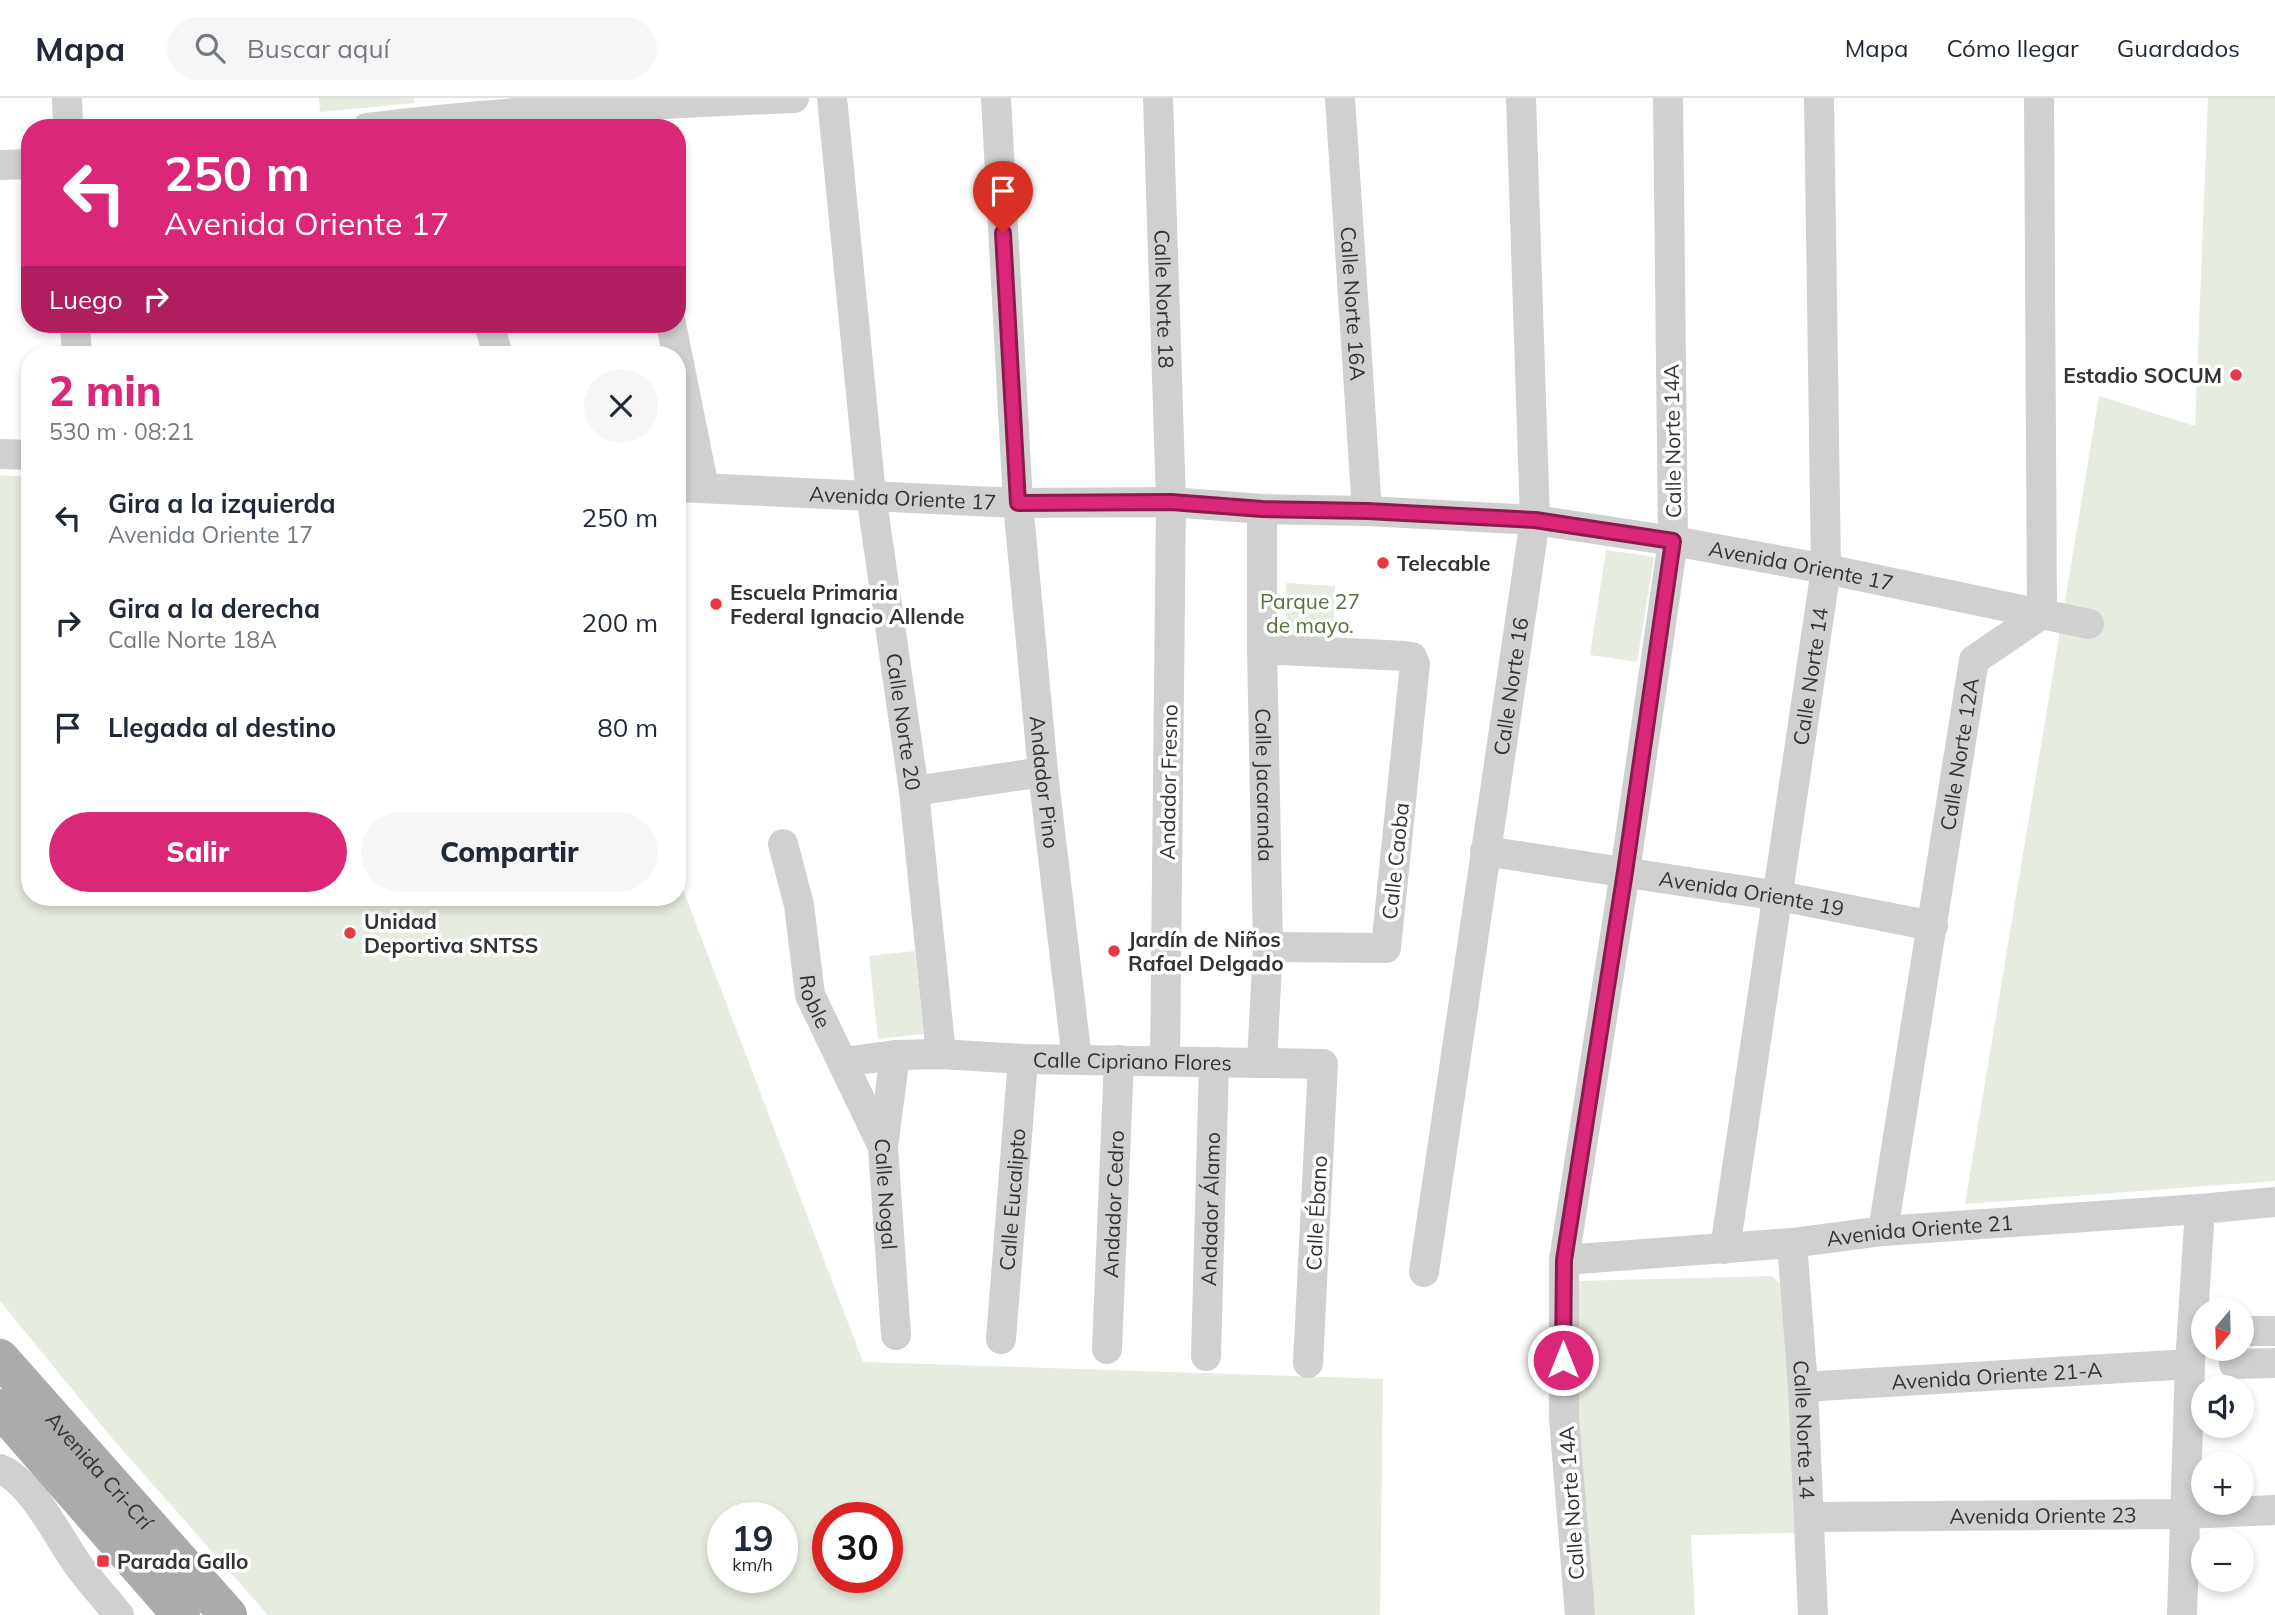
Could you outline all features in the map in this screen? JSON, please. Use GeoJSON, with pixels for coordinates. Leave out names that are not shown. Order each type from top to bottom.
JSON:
{"type":"FeatureCollection","features":[{"type":"Feature","properties":{"kind":"main road","name":"Avenida Cri-Crí"},"geometry":{"type":"LineString","coordinates":[[0,1359],[228,1615]]}},
{"type":"Feature","properties":{"kind":"main road"},"geometry":{"type":"LineString","coordinates":[[9,1418],[30,1415],[76,1466],[93,1464]]}},
{"type":"Feature","properties":{"kind":"main road","name":"Avenida Cri-Crí"},"geometry":{"type":"LineString","coordinates":[[9,1418],[181,1615]]}},
{"type":"Feature","properties":{"kind":"street"},"geometry":{"type":"LineString","coordinates":[[67,98],[68,119]]}},
{"type":"Feature","properties":{"kind":"street"},"geometry":{"type":"LineString","coordinates":[[411,119],[430,115],[629,110],[794,98]]}},
{"type":"Feature","properties":{"kind":"street","name":"Calle Norte 20"},"geometry":{"type":"LineString","coordinates":[[832,98],[871,495],[914,791],[941,1054]]}},
{"type":"Feature","properties":{"kind":"street","name":"Andador Pino"},"geometry":{"type":"LineString","coordinates":[[996,98],[1018,503],[1043,772],[1077,1060]]}},
{"type":"Feature","properties":{"kind":"street","name":"Calle Norte 18"},"geometry":{"type":"LineString","coordinates":[[1158,98],[1171,502]]}},
{"type":"Feature","properties":{"kind":"street","name":"Calle Norte 16A"},"geometry":{"type":"LineString","coordinates":[[1340,98],[1367,511]]}},
{"type":"Feature","properties":{"kind":"street","name":"Calle Norte 16"},"geometry":{"type":"LineString","coordinates":[[1424,1272],[1535,520],[1521,98]]}},
{"type":"Feature","properties":{"kind":"street","name":"Calle Norte 14A"},"geometry":{"type":"LineString","coordinates":[[1580,1615],[1564,1418],[1564,1260],[1625,872],[1673,541],[1668,98]]}},
{"type":"Feature","properties":{"kind":"street","name":"Calle Norte 14"},"geometry":{"type":"LineString","coordinates":[[1725,1248],[1826,569],[1819,98]]}},
{"type":"Feature","properties":{"kind":"street"},"geometry":{"type":"LineString","coordinates":[[2039,98],[2042,614]]}},
{"type":"Feature","properties":{"kind":"street"},"geometry":{"type":"LineString","coordinates":[[0,164],[21,164]]}},
{"type":"Feature","properties":{"kind":"street"},"geometry":{"type":"LineString","coordinates":[[686,447],[691,488]]}},
{"type":"Feature","properties":{"kind":"street"},"geometry":{"type":"LineString","coordinates":[[0,454],[21,455]]}},
{"type":"Feature","properties":{"kind":"street","name":"Avenida Oriente 17"},"geometry":{"type":"LineString","coordinates":[[691,488],[1018,503],[1171,502],[1262,509],[1367,511],[1535,520],[1673,541],[1826,569],[2088,624]]}},
{"type":"Feature","properties":{"kind":"street","name":"Andador Fresno"},"geometry":{"type":"LineString","coordinates":[[1165,1061],[1171,502]]}},
{"type":"Feature","properties":{"kind":"street","name":"Calle Jacaranda"},"geometry":{"type":"LineString","coordinates":[[1262,509],[1268,947],[1262,1061]]}},
{"type":"Feature","properties":{"kind":"street","name":"Calle Norte 12A"},"geometry":{"type":"LineString","coordinates":[[1883,1231],[1974,660],[2042,614]]}},
{"type":"Feature","properties":{"kind":"street","name":"Calle Caoba"},"geometry":{"type":"LineString","coordinates":[[1262,649],[1412,657],[1415,664],[1386,948],[1268,947]]}},
{"type":"Feature","properties":{"kind":"street"},"geometry":{"type":"LineString","coordinates":[[914,791],[1043,772]]}},
{"type":"Feature","properties":{"kind":"street","name":"Roble"},"geometry":{"type":"LineString","coordinates":[[783,844],[799,905],[810,995],[883,1147]]}},
{"type":"Feature","properties":{"kind":"street","name":"Avenida Oriente 19"},"geometry":{"type":"LineString","coordinates":[[1485,851],[1779,896],[1933,926]]}},
{"type":"Feature","properties":{"kind":"street","name":"Calle Cipriano Flores"},"geometry":{"type":"LineString","coordinates":[[843,1062],[895,1055],[941,1054],[1024,1059],[1323,1064]]}},
{"type":"Feature","properties":{"kind":"street","name":"Calle Nogal"},"geometry":{"type":"LineString","coordinates":[[895,1055],[883,1147],[896,1335]]}},
{"type":"Feature","properties":{"kind":"street","name":"Calle Eucalipto"},"geometry":{"type":"LineString","coordinates":[[1001,1339],[1024,1059]]}},
{"type":"Feature","properties":{"kind":"street","name":"Andador Cedro"},"geometry":{"type":"LineString","coordinates":[[1107,1349],[1119,1060]]}},
{"type":"Feature","properties":{"kind":"street","name":"Andador Álamo"},"geometry":{"type":"LineString","coordinates":[[1206,1356],[1214,1062]]}},
{"type":"Feature","properties":{"kind":"street","name":"Calle Ébano"},"geometry":{"type":"LineString","coordinates":[[1308,1363],[1323,1064]]}},
{"type":"Feature","properties":{"kind":"street","name":"Avenida Oriente 21"},"geometry":{"type":"LineString","coordinates":[[1564,1260],[1792,1243],[1883,1231],[2275,1202]]}},
{"type":"Feature","properties":{"kind":"street"},"geometry":{"type":"LineString","coordinates":[[2182,1615],[2190,1364],[2200,1209]]}},
{"type":"Feature","properties":{"kind":"street","name":"Calle Norte 14"},"geometry":{"type":"LineString","coordinates":[[1792,1243],[1803,1387],[1813,1615]]}},
{"type":"Feature","properties":{"kind":"street"},"geometry":{"type":"LineString","coordinates":[[2254,1331],[2275,1331]]}},
{"type":"Feature","properties":{"kind":"street"},"geometry":{"type":"LineString","coordinates":[[2234,1362],[2275,1363]]}},
{"type":"Feature","properties":{"kind":"street","name":"Avenida Oriente 21-A"},"geometry":{"type":"LineString","coordinates":[[1803,1387],[2190,1364]]}},
{"type":"Feature","properties":{"kind":"street"},"geometry":{"type":"LineString","coordinates":[[0,1468],[25,1488],[80,1568],[119,1615]]}},
{"type":"Feature","properties":{"kind":"street","name":"Avenida Oriente 23"},"geometry":{"type":"LineString","coordinates":[[1810,1517],[2185,1514],[2275,1510]]}},
{"type":"Feature","properties":{"kind":"green space"},"geometry":{"type":"Polygon","coordinates":[[[319,98],[414,98],[414,103],[320,112],[319,98]]]}},
{"type":"Feature","properties":{"kind":"green space"},"geometry":{"type":"Polygon","coordinates":[[[2208,98],[2275,98],[2275,1181],[1965,1204],[2099,396],[2195,426],[2208,98]]]}},
{"type":"Feature","properties":{"kind":"green space"},"geometry":{"type":"Polygon","coordinates":[[[0,475],[21,476],[21,906],[686,906],[686,898],[863,1362],[1383,1379],[1380,1615],[268,1615],[111,1437],[0,1301],[0,475]]]}},
{"type":"Feature","properties":{"kind":"green space"},"geometry":{"type":"Polygon","coordinates":[[[1606,550],[1654,557],[1637,662],[1590,655],[1606,550]]]}},
{"type":"Feature","properties":{"kind":"green space","name":"Parque 27 de mayo."},"geometry":{"type":"Polygon","coordinates":[[[1286,583],[1335,586],[1333,643],[1286,639],[1286,583]]]}},
{"type":"Feature","properties":{"kind":"green space"},"geometry":{"type":"Polygon","coordinates":[[[915,951],[924,1034],[878,1039],[869,956],[915,951]]]}},
{"type":"Feature","properties":{"kind":"green space"},"geometry":{"type":"Polygon","coordinates":[[[1772,1276],[1786,1289],[1795,1533],[1691,1535],[1695,1615],[1594,1615],[1575,1389],[1577,1281],[1772,1276]]]}},
{"type":"Feature","properties":{"kind":"place","name":"Estadio SOCUM"},"geometry":{"type":"Point","coordinates":[2236,375]}},
{"type":"Feature","properties":{"kind":"place","name":"Telecable"},"geometry":{"type":"Point","coordinates":[1383,563]}},
{"type":"Feature","properties":{"kind":"place","name":"Escuela Primaria Federal Ignacio Allende"},"geometry":{"type":"Point","coordinates":[716,604]}},
{"type":"Feature","properties":{"kind":"place","name":"Unidad Deportiva SNTSS"},"geometry":{"type":"Point","coordinates":[350,933]}},
{"type":"Feature","properties":{"kind":"place","name":"Jardín de Niños Rafael Delgado"},"geometry":{"type":"Point","coordinates":[1114,951]}},
{"type":"Feature","properties":{"kind":"place","name":"Parada Gallo"},"geometry":{"type":"Point","coordinates":[103,1561]}},
{"type":"Feature","properties":{"kind":"route"},"geometry":{"type":"LineString","coordinates":[[1003,233],[1018,503],[1171,502],[1262,509],[1367,511],[1535,520],[1673,541],[1625,872],[1564,1260],[1563,1360]]}}]}
